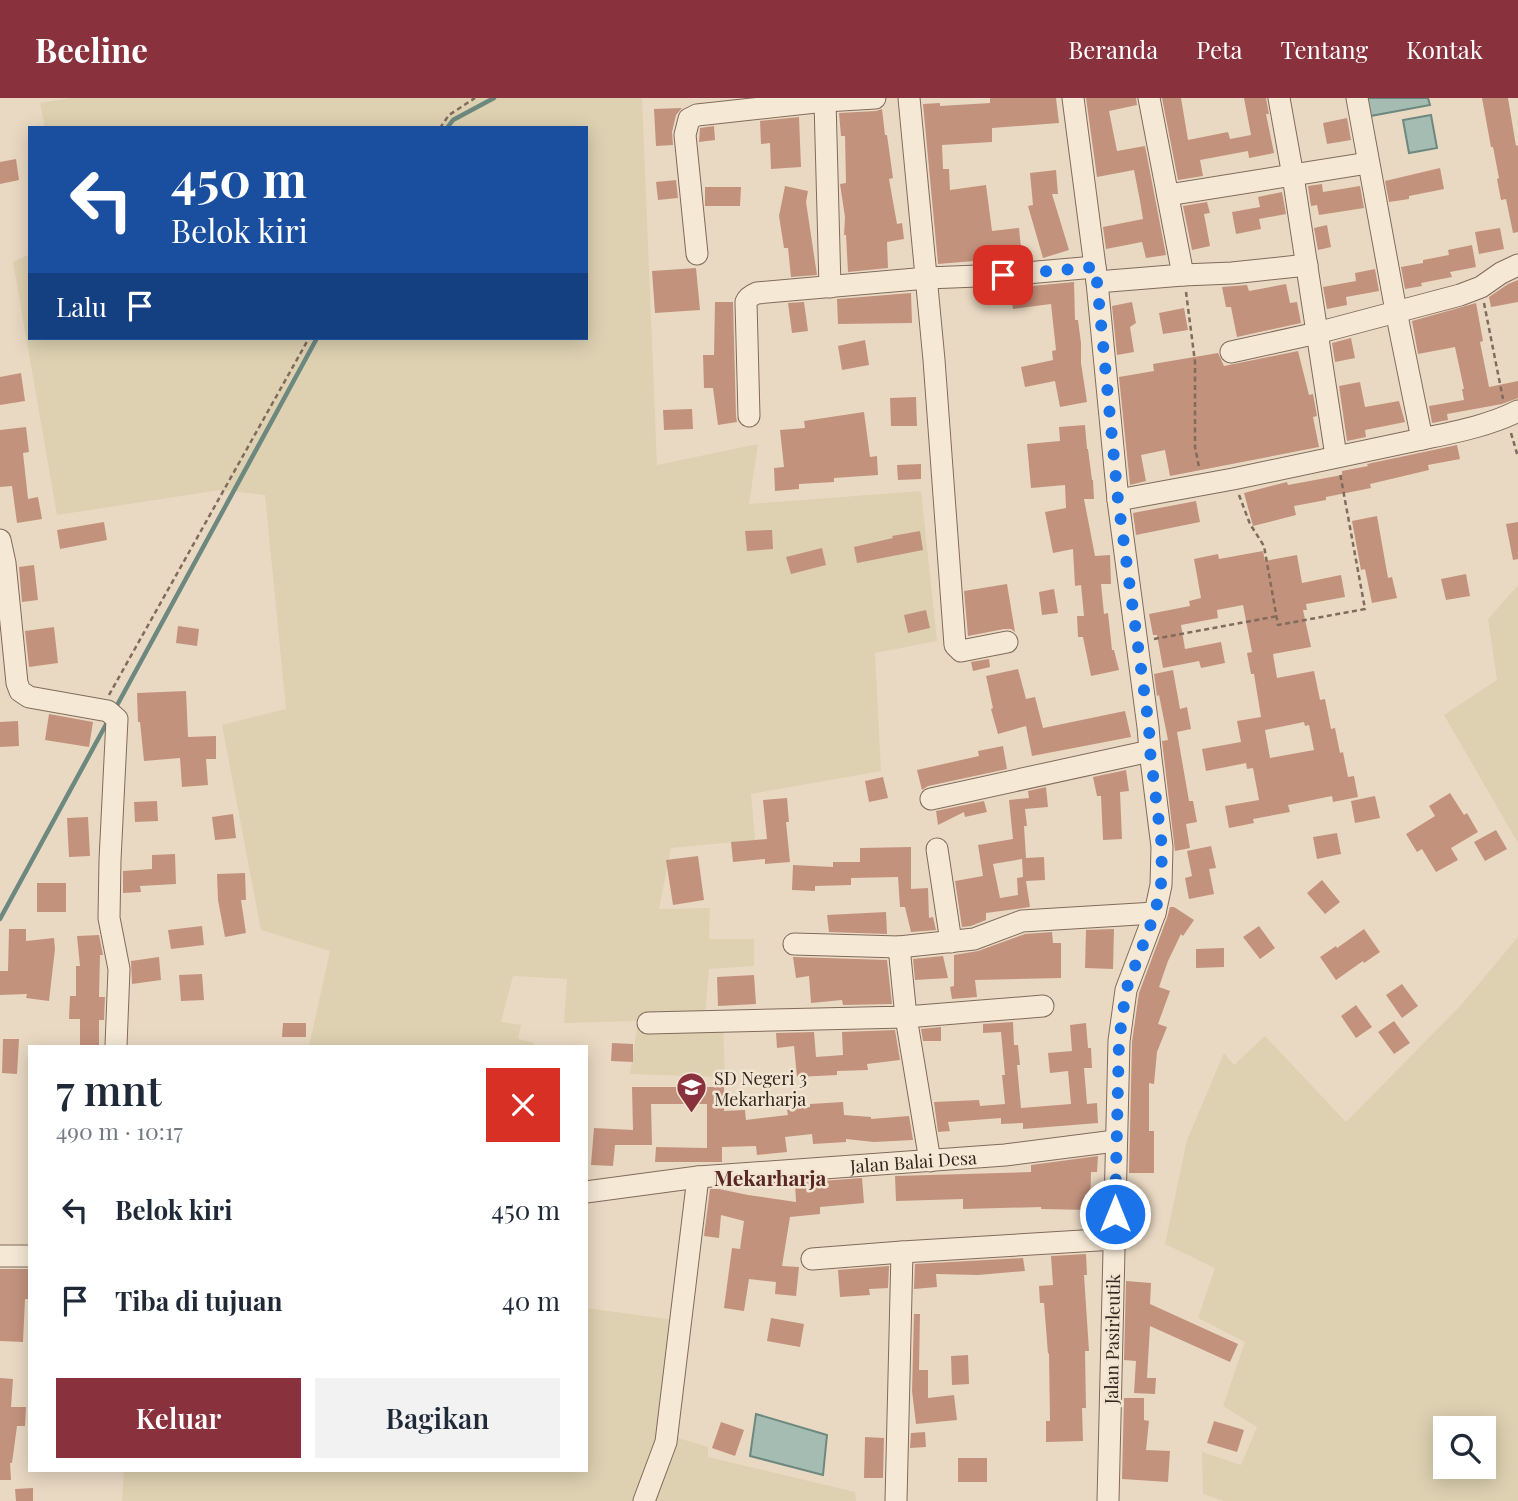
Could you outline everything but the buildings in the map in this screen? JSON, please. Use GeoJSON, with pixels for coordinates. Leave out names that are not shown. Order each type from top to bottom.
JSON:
{"type":"FeatureCollection","features":[{"type":"Feature","properties":{"kind":"street"},"geometry":{"type":"LineString","coordinates":[[697,254],[685,135],[689,119],[697,114],[875,98]]}},
{"type":"Feature","properties":{"kind":"street"},"geometry":{"type":"LineString","coordinates":[[909,98],[934,360],[954,645],[961,651],[1007,642]]}},
{"type":"Feature","properties":{"kind":"street","name":"Jalan Pasirleutik"},"geometry":{"type":"LineString","coordinates":[[1073,98],[1096,275],[1118,500],[1149,727],[1162,847],[1161,885],[1155,913],[1126,990],[1119,1041],[1108,1501]]}},
{"type":"Feature","properties":{"kind":"street"},"geometry":{"type":"LineString","coordinates":[[1149,98],[1184,275]]}},
{"type":"Feature","properties":{"kind":"street"},"geometry":{"type":"LineString","coordinates":[[1279,98],[1336,456]]}},
{"type":"Feature","properties":{"kind":"street"},"geometry":{"type":"LineString","coordinates":[[1357,98],[1422,439]]}},
{"type":"Feature","properties":{"kind":"street"},"geometry":{"type":"LineString","coordinates":[[825,101],[830,286]]}},
{"type":"Feature","properties":{"kind":"street"},"geometry":{"type":"LineString","coordinates":[[1168,195],[1368,163]]}},
{"type":"Feature","properties":{"kind":"street"},"geometry":{"type":"LineString","coordinates":[[749,416],[746,302],[757,293],[927,278],[1232,274],[1307,265]]}},
{"type":"Feature","properties":{"kind":"street"},"geometry":{"type":"LineString","coordinates":[[1231,352],[1317,334],[1460,295],[1481,287],[1518,265]]}},
{"type":"Feature","properties":{"kind":"street"},"geometry":{"type":"LineString","coordinates":[[1118,500],[1422,439],[1463,430],[1512,414]]}},
{"type":"Feature","properties":{"kind":"street"},"geometry":{"type":"LineString","coordinates":[[0,540],[20,691],[29,697],[108,713],[109,918],[118,969],[116,1045]]}},
{"type":"Feature","properties":{"kind":"street"},"geometry":{"type":"LineString","coordinates":[[932,799],[1150,751]]}},
{"type":"Feature","properties":{"kind":"street"},"geometry":{"type":"LineString","coordinates":[[937,849],[951,942]]}},
{"type":"Feature","properties":{"kind":"street"},"geometry":{"type":"LineString","coordinates":[[794,944],[899,947],[974,939],[1022,921],[1155,913]]}},
{"type":"Feature","properties":{"kind":"street"},"geometry":{"type":"LineString","coordinates":[[899,947],[906,1017],[930,1161]]}},
{"type":"Feature","properties":{"kind":"street"},"geometry":{"type":"LineString","coordinates":[[648,1023],[906,1017],[1043,1006]]}},
{"type":"Feature","properties":{"kind":"street","name":"Jalan Balai Desa"},"geometry":{"type":"LineString","coordinates":[[588,1192],[698,1177],[1005,1155],[1115,1141]]}},
{"type":"Feature","properties":{"kind":"street"},"geometry":{"type":"LineString","coordinates":[[644,1501],[666,1442],[698,1177]]}},
{"type":"Feature","properties":{"kind":"street"},"geometry":{"type":"LineString","coordinates":[[812,1259],[1115,1239]]}},
{"type":"Feature","properties":{"kind":"street"},"geometry":{"type":"LineString","coordinates":[[897,1501],[902,1252]]}},
{"type":"Feature","properties":{"kind":"street"},"geometry":{"type":"LineString","coordinates":[[0,1256],[28,1256]]}},
{"type":"Feature","properties":{"kind":"path"},"geometry":{"type":"LineString","coordinates":[[441,126],[449,115],[475,98]]}},
{"type":"Feature","properties":{"kind":"path"},"geometry":{"type":"LineString","coordinates":[[1184,275],[1195,362],[1195,447],[1202,483]]}},
{"type":"Feature","properties":{"kind":"path"},"geometry":{"type":"LineString","coordinates":[[1481,287],[1512,414],[1518,457]]}},
{"type":"Feature","properties":{"kind":"path"},"geometry":{"type":"LineString","coordinates":[[108,713],[308,340]]}},
{"type":"Feature","properties":{"kind":"path"},"geometry":{"type":"LineString","coordinates":[[1233,479],[1250,524],[1264,546],[1278,625],[1366,609],[1336,456]]}},
{"type":"Feature","properties":{"kind":"path"},"geometry":{"type":"LineString","coordinates":[[1137,642],[1278,616]]}},
{"type":"Feature","properties":{"kind":"shaded area"},"geometry":{"type":"Polygon","coordinates":[[[71,98],[642,98],[657,465],[758,444],[749,504],[921,491],[937,641],[875,653],[881,771],[751,794],[755,840],[671,848],[659,909],[710,908],[709,939],[754,939],[754,966],[709,969],[705,1015],[723,1022],[725,1077],[630,1074],[638,1021],[564,1023],[567,979],[513,976],[501,1022],[521,1025],[518,1039],[534,1045],[309,1045],[330,951],[261,930],[222,725],[286,709],[265,495],[220,490],[57,515],[13,262],[28,255],[28,340],[588,340],[588,126],[45,126],[40,103],[71,98]]]}},
{"type":"Feature","properties":{"kind":"shaded area"},"geometry":{"type":"Polygon","coordinates":[[[1361,98],[1428,98],[1430,105],[1365,117],[1361,98]]]}},
{"type":"Feature","properties":{"kind":"shaded area"},"geometry":{"type":"Polygon","coordinates":[[[1431,115],[1437,148],[1409,153],[1403,120],[1431,115]]]}},
{"type":"Feature","properties":{"kind":"shaded area"},"geometry":{"type":"Polygon","coordinates":[[[1518,585],[1518,843],[1444,715],[1497,680],[1488,619],[1518,585]]]}},
{"type":"Feature","properties":{"kind":"shaded area"},"geometry":{"type":"Polygon","coordinates":[[[1518,937],[1518,1501],[1224,1501],[1203,1494],[1202,1452],[1241,1465],[1257,1427],[1223,1406],[1245,1342],[1198,1318],[1215,1268],[1165,1244],[1187,1140],[1224,1053],[1234,1065],[1265,1036],[1346,1122],[1462,1004],[1518,937]]]}},
{"type":"Feature","properties":{"kind":"shaded area"},"geometry":{"type":"Polygon","coordinates":[[[588,1308],[674,1320],[662,1433],[708,1447],[708,1457],[855,1492],[856,1501],[122,1501],[124,1472],[588,1472],[588,1308]]]}},
{"type":"Feature","properties":{"kind":"shaded area"},"geometry":{"type":"Polygon","coordinates":[[[756,1414],[827,1435],[823,1475],[750,1456],[756,1414]]]}},
{"type":"Feature","properties":{"kind":"waterway"},"geometry":{"type":"LineString","coordinates":[[448,126],[453,120],[494,98]]}},
{"type":"Feature","properties":{"kind":"waterway"},"geometry":{"type":"LineString","coordinates":[[115,709],[316,340]]}},
{"type":"Feature","properties":{"kind":"waterway"},"geometry":{"type":"LineString","coordinates":[[0,919],[109,719]]}},
{"type":"Feature","properties":{"kind":"place","name":"SD Negeri 3 Mekarharja"},"geometry":{"type":"Point","coordinates":[691,1115]}},
{"type":"Feature","properties":{"kind":"district","name":"Mekarharja"},"geometry":{"type":"Point","coordinates":[770,1177]}},
{"type":"Feature","properties":{"kind":"route"},"geometry":{"type":"LineString","coordinates":[[1003,275],[1095,267],[1097,282],[1118,500],[1149,727],[1162,847],[1161,885],[1155,913],[1126,990],[1121,1016],[1115,1141],[1115,1214]]}}]}
